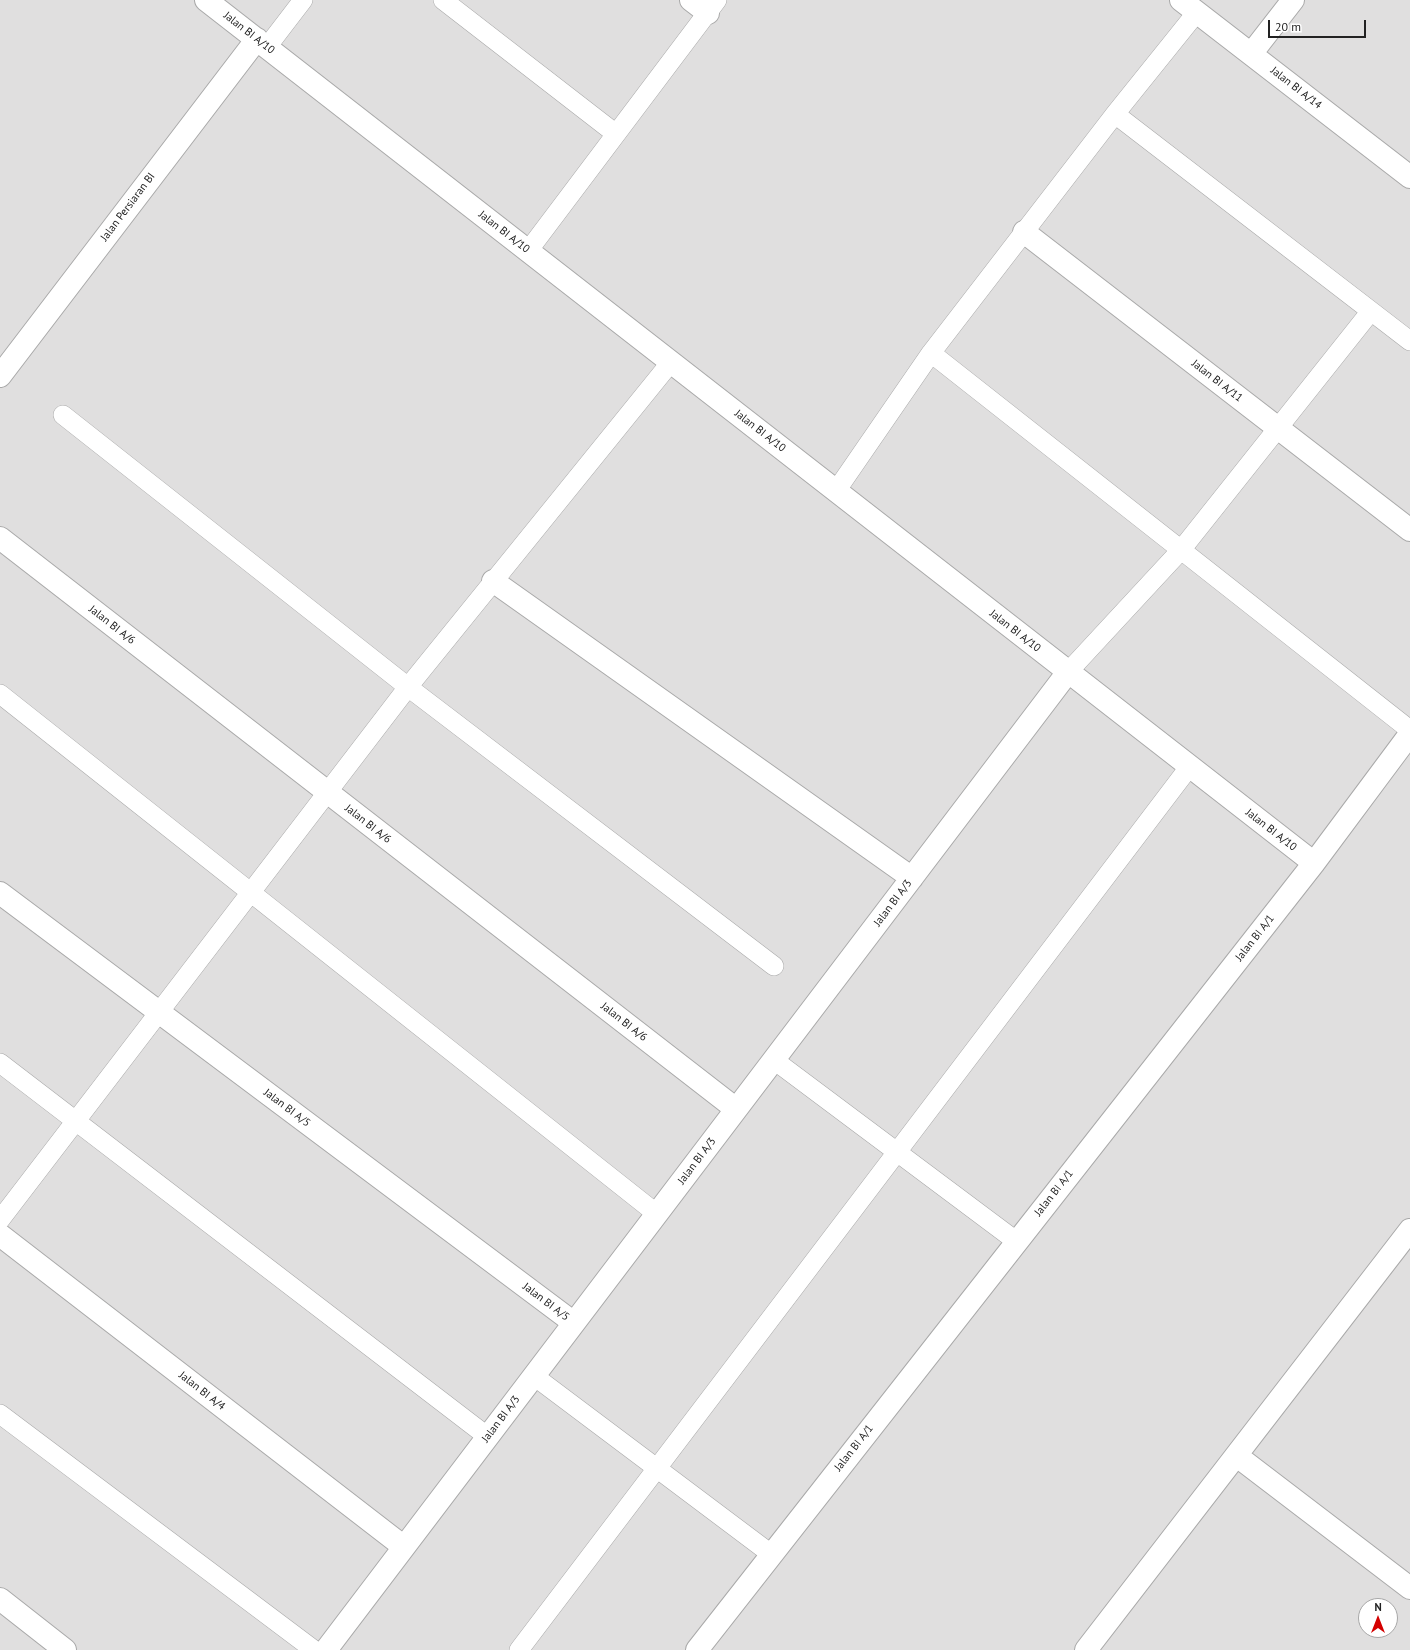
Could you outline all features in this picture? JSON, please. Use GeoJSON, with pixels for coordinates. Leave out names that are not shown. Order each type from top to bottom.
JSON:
{"type":"FeatureCollection","features":[{"type":"Feature","properties":{"kind":"street","name":"Jalan BI A/10"},"geometry":{"type":"LineString","coordinates":[[206,0],[1314,863]]}},
{"type":"Feature","properties":{"kind":"street"},"geometry":{"type":"LineString","coordinates":[[1251,54],[1293,0]]}},
{"type":"Feature","properties":{"kind":"street","name":"Jalan BI A/14"},"geometry":{"type":"LineString","coordinates":[[1189,6],[1410,177]]}},
{"type":"Feature","properties":{"kind":"street","name":"Jalan Persiaran BI"},"geometry":{"type":"LineString","coordinates":[[0,376],[262,43]]}},
{"type":"Feature","properties":{"kind":"street","name":"Jalan BI A/11"},"geometry":{"type":"LineString","coordinates":[[1024,232],[1410,530]]}},
{"type":"Feature","properties":{"kind":"street","name":"Jalan BI A/6"},"geometry":{"type":"LineString","coordinates":[[0,538],[736,1109]]}},
{"type":"Feature","properties":{"kind":"street"},"geometry":{"type":"LineString","coordinates":[[493,581],[912,878]]}},
{"type":"Feature","properties":{"kind":"street","name":"Jalan BI A/3"},"geometry":{"type":"LineString","coordinates":[[326,1650],[1068,672]]}},
{"type":"Feature","properties":{"kind":"street","name":"Jalan BI A/1"},"geometry":{"type":"LineString","coordinates":[[697,1650],[1016,1241],[1314,863],[1410,734]]}},
{"type":"Feature","properties":{"kind":"street","name":"Jalan BI A/5"},"geometry":{"type":"LineString","coordinates":[[0,893],[574,1323]]}},
{"type":"Feature","properties":{"kind":"street"},"geometry":{"type":"LineString","coordinates":[[1086,1650],[1410,1230]]}},
{"type":"Feature","properties":{"kind":"street","name":"Jalan BI A/4"},"geometry":{"type":"LineString","coordinates":[[0,1235],[404,1547]]}},
{"type":"Feature","properties":{"kind":"street"},"geometry":{"type":"LineString","coordinates":[[1237,1456],[1410,1588]]}},
{"type":"Feature","properties":{"kind":"street"},"geometry":{"type":"LineString","coordinates":[[0,1599],[65,1650]]}},
{"type":"Feature","properties":{"kind":"lane"},"geometry":{"type":"LineString","coordinates":[[262,43],[303,0]]}},
{"type":"Feature","properties":{"kind":"lane"},"geometry":{"type":"LineString","coordinates":[[443,0],[616,134]]}},
{"type":"Feature","properties":{"kind":"lane"},"geometry":{"type":"LineString","coordinates":[[528,252],[616,134],[705,4]]}},
{"type":"Feature","properties":{"kind":"lane"},"geometry":{"type":"LineString","coordinates":[[836,491],[930,354],[1115,114],[1189,6]]}},
{"type":"Feature","properties":{"kind":"lane"},"geometry":{"type":"LineString","coordinates":[[1115,114],[1410,341]]}},
{"type":"Feature","properties":{"kind":"lane"},"geometry":{"type":"LineString","coordinates":[[1068,672],[1181,550],[1371,311]]}},
{"type":"Feature","properties":{"kind":"lane"},"geometry":{"type":"LineString","coordinates":[[930,354],[1410,730]]}},
{"type":"Feature","properties":{"kind":"lane"},"geometry":{"type":"LineString","coordinates":[[0,1220],[326,792],[408,687],[671,362]]}},
{"type":"Feature","properties":{"kind":"lane"},"geometry":{"type":"LineString","coordinates":[[63,415],[408,687],[774,966]]}},
{"type":"Feature","properties":{"kind":"lane"},"geometry":{"type":"LineString","coordinates":[[0,694],[657,1214]]}},
{"type":"Feature","properties":{"kind":"lane"},"geometry":{"type":"LineString","coordinates":[[519,1650],[1190,766]]}},
{"type":"Feature","properties":{"kind":"lane"},"geometry":{"type":"LineString","coordinates":[[774,1060],[1016,1241]]}},
{"type":"Feature","properties":{"kind":"lane"},"geometry":{"type":"LineString","coordinates":[[0,1063],[488,1436]]}},
{"type":"Feature","properties":{"kind":"lane"},"geometry":{"type":"LineString","coordinates":[[534,1376],[772,1554]]}},
{"type":"Feature","properties":{"kind":"lane"},"geometry":{"type":"LineString","coordinates":[[0,1414],[314,1650]]}},
{"type":"Feature","properties":{"kind":"shaded area"},"geometry":{"type":"Polygon","coordinates":[[[0,0],[1410,0],[1410,1650],[0,1650],[0,0]]]}}]}
